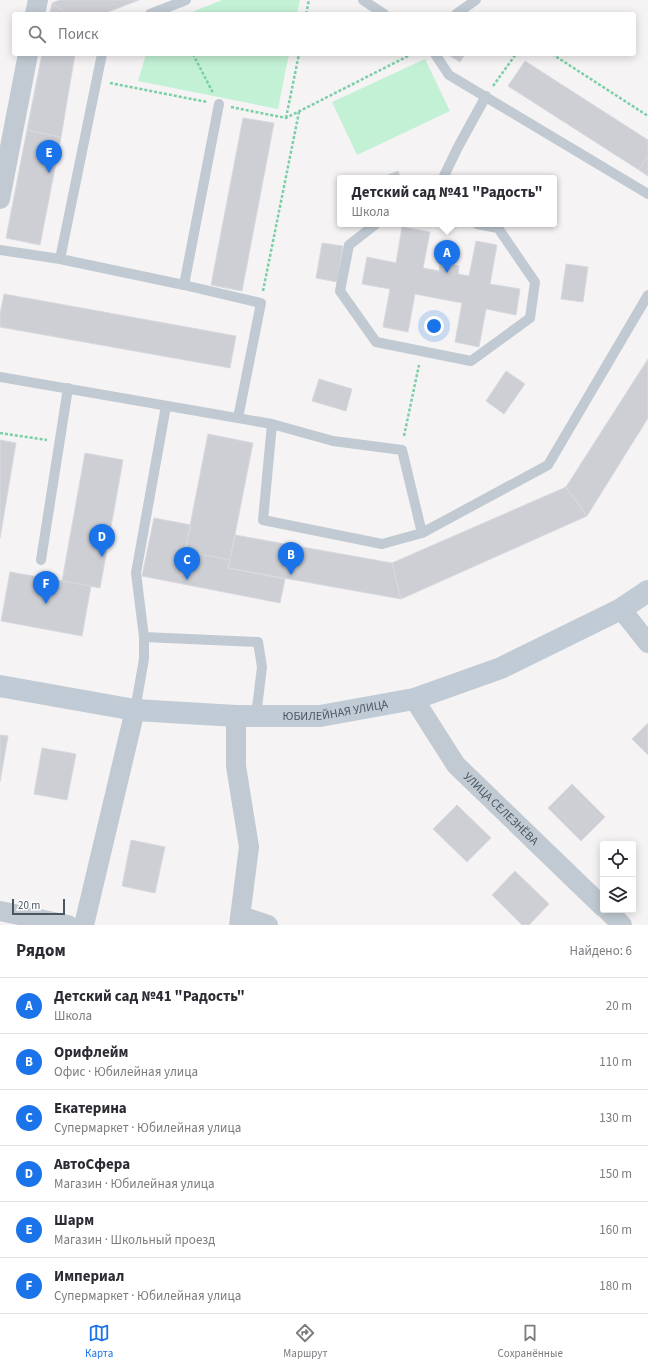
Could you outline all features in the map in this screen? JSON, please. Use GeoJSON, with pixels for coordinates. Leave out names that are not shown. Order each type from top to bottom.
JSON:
{"type":"FeatureCollection","features":[{"type":"Feature","properties":{"kind":"street"},"geometry":{"type":"LineString","coordinates":[[35,12],[38,0]]}},
{"type":"Feature","properties":{"kind":"street"},"geometry":{"type":"LineString","coordinates":[[0,198],[28,56]]}},
{"type":"Feature","properties":{"kind":"street","name":"ЮБИЛЕЙНАЯ УЛИЦА"},"geometry":{"type":"LineString","coordinates":[[0,686],[135,710],[246,716],[320,716],[414,699],[501,668],[621,609],[648,591]]}},
{"type":"Feature","properties":{"kind":"street"},"geometry":{"type":"LineString","coordinates":[[621,609],[648,643]]}},
{"type":"Feature","properties":{"kind":"street","name":"УЛИЦА СЕЛЕЗНЁВА"},"geometry":{"type":"LineString","coordinates":[[414,699],[456,765],[600,904]]}},
{"type":"Feature","properties":{"kind":"street"},"geometry":{"type":"LineString","coordinates":[[84,925],[135,710]]}},
{"type":"Feature","properties":{"kind":"street"},"geometry":{"type":"LineString","coordinates":[[246,716],[236,766],[249,847],[240,920],[268,925]]}},
{"type":"Feature","properties":{"kind":"street"},"geometry":{"type":"LineString","coordinates":[[0,911],[68,925]]}},
{"type":"Feature","properties":{"kind":"street"},"geometry":{"type":"LineString","coordinates":[[609,913],[622,925]]}},
{"type":"Feature","properties":{"kind":"lane"},"geometry":{"type":"LineString","coordinates":[[155,12],[186,0]]}},
{"type":"Feature","properties":{"kind":"lane"},"geometry":{"type":"LineString","coordinates":[[363,0],[381,12]]}},
{"type":"Feature","properties":{"kind":"lane"},"geometry":{"type":"LineString","coordinates":[[459,12],[476,0]]}},
{"type":"Feature","properties":{"kind":"lane"},"geometry":{"type":"LineString","coordinates":[[60,259],[102,56]]}},
{"type":"Feature","properties":{"kind":"lane"},"geometry":{"type":"LineString","coordinates":[[436,56],[449,75],[648,194]]}},
{"type":"Feature","properties":{"kind":"lane"},"geometry":{"type":"LineString","coordinates":[[444,175],[458,146],[486,96]]}},
{"type":"Feature","properties":{"kind":"lane"},"geometry":{"type":"LineString","coordinates":[[184,285],[219,104]]}},
{"type":"Feature","properties":{"kind":"lane"},"geometry":{"type":"LineString","coordinates":[[372,227],[349,245],[340,291],[376,342],[470,361],[530,318],[535,282],[498,228],[493,227]]}},
{"type":"Feature","properties":{"kind":"lane"},"geometry":{"type":"LineString","coordinates":[[0,250],[60,259],[261,303],[238,418]]}},
{"type":"Feature","properties":{"kind":"lane"},"geometry":{"type":"LineString","coordinates":[[272,424],[263,520],[382,544],[422,533],[548,465],[644,309],[648,295]]}},
{"type":"Feature","properties":{"kind":"lane"},"geometry":{"type":"LineString","coordinates":[[0,377],[272,424],[333,441],[402,450],[422,533]]}},
{"type":"Feature","properties":{"kind":"lane"},"geometry":{"type":"LineString","coordinates":[[41,560],[68,388]]}},
{"type":"Feature","properties":{"kind":"lane"},"geometry":{"type":"LineString","coordinates":[[135,710],[144,659],[144,637],[136,573],[166,406]]}},
{"type":"Feature","properties":{"kind":"lane"},"geometry":{"type":"LineString","coordinates":[[144,637],[258,642],[262,667],[246,716]]}},
{"type":"Feature","properties":{"kind":"path"},"geometry":{"type":"LineString","coordinates":[[306,12],[309,0]]}},
{"type":"Feature","properties":{"kind":"path"},"geometry":{"type":"LineString","coordinates":[[194,56],[219,104]]}},
{"type":"Feature","properties":{"kind":"path"},"geometry":{"type":"LineString","coordinates":[[286,118],[299,56]]}},
{"type":"Feature","properties":{"kind":"path"},"geometry":{"type":"LineString","coordinates":[[96,80],[286,118],[408,56]]}},
{"type":"Feature","properties":{"kind":"path"},"geometry":{"type":"LineString","coordinates":[[486,96],[515,56]]}},
{"type":"Feature","properties":{"kind":"path"},"geometry":{"type":"LineString","coordinates":[[555,56],[648,116]]}},
{"type":"Feature","properties":{"kind":"path"},"geometry":{"type":"LineString","coordinates":[[261,303],[299,112]]}},
{"type":"Feature","properties":{"kind":"path"},"geometry":{"type":"LineString","coordinates":[[402,450],[421,351]]}},
{"type":"Feature","properties":{"kind":"path"},"geometry":{"type":"LineString","coordinates":[[0,433],[59,442]]}},
{"type":"Feature","properties":{"kind":"green space"},"geometry":{"type":"Polygon","coordinates":[[[222,0],[300,0],[297,12],[192,12],[222,0]]]}},
{"type":"Feature","properties":{"kind":"green space"},"geometry":{"type":"Polygon","coordinates":[[[145,56],[289,56],[278,109],[138,81],[145,56]]]}},
{"type":"Feature","properties":{"kind":"green space"},"geometry":{"type":"Polygon","coordinates":[[[425,59],[450,111],[357,155],[332,102],[425,59]]]}},
{"type":"Feature","properties":{"kind":"building"},"geometry":{"type":"Polygon","coordinates":[[[60,0],[139,0],[108,12],[64,12],[52,3],[60,0]]]}},
{"type":"Feature","properties":{"kind":"building"},"geometry":{"type":"Polygon","coordinates":[[[52,3],[64,12],[50,12],[52,3]]]}},
{"type":"Feature","properties":{"kind":"building"},"geometry":{"type":"Polygon","coordinates":[[[42,56],[75,56],[61,137],[27,130],[42,56]]]}},
{"type":"Feature","properties":{"kind":"building"},"geometry":{"type":"Polygon","coordinates":[[[450,56],[464,56],[460,62],[450,56]]]}},
{"type":"Feature","properties":{"kind":"building"},"geometry":{"type":"Polygon","coordinates":[[[525,61],[648,140],[648,156],[639,170],[508,86],[525,61]]]}},
{"type":"Feature","properties":{"kind":"building"},"geometry":{"type":"Polygon","coordinates":[[[243,118],[274,123],[242,291],[211,285],[243,118]]]}},
{"type":"Feature","properties":{"kind":"building"},"geometry":{"type":"Polygon","coordinates":[[[27,130],[61,137],[40,245],[6,238],[27,130]]]}},
{"type":"Feature","properties":{"kind":"building"},"geometry":{"type":"Polygon","coordinates":[[[648,156],[648,176],[639,170],[648,156]]]}},
{"type":"Feature","properties":{"kind":"building"},"geometry":{"type":"Polygon","coordinates":[[[398,171],[400,175],[388,175],[398,171]]]}},
{"type":"Feature","properties":{"kind":"building"},"geometry":{"type":"Polygon","coordinates":[[[402,227],[430,232],[423,268],[439,271],[440,262],[459,266],[458,274],[469,276],[476,241],[497,245],[490,284],[520,289],[516,315],[486,309],[479,347],[455,342],[462,303],[415,294],[408,332],[383,327],[390,289],[362,284],[367,257],[396,263],[402,227]]]}},
{"type":"Feature","properties":{"kind":"building"},"geometry":{"type":"Polygon","coordinates":[[[322,243],[343,246],[337,282],[316,278],[322,243]]]}},
{"type":"Feature","properties":{"kind":"building"},"geometry":{"type":"Polygon","coordinates":[[[566,264],[588,267],[583,302],[561,299],[566,264]]]}},
{"type":"Feature","properties":{"kind":"building"},"geometry":{"type":"Polygon","coordinates":[[[4,294],[236,336],[230,368],[0,327],[0,314],[4,294]]]}},
{"type":"Feature","properties":{"kind":"building"},"geometry":{"type":"Polygon","coordinates":[[[648,359],[648,418],[587,516],[566,487],[648,359]]]}},
{"type":"Feature","properties":{"kind":"building"},"geometry":{"type":"Polygon","coordinates":[[[506,371],[525,384],[504,414],[486,401],[506,371]]]}},
{"type":"Feature","properties":{"kind":"building"},"geometry":{"type":"Polygon","coordinates":[[[319,379],[352,389],[346,411],[312,401],[319,379]]]}},
{"type":"Feature","properties":{"kind":"building"},"geometry":{"type":"Polygon","coordinates":[[[208,434],[253,443],[230,560],[185,551],[208,434]]]}},
{"type":"Feature","properties":{"kind":"building"},"geometry":{"type":"Polygon","coordinates":[[[0,440],[16,443],[0,538],[0,440]]]}},
{"type":"Feature","properties":{"kind":"building"},"geometry":{"type":"Polygon","coordinates":[[[85,453],[123,460],[100,588],[62,581],[85,453]]]}},
{"type":"Feature","properties":{"kind":"building"},"geometry":{"type":"Polygon","coordinates":[[[566,487],[587,516],[401,599],[392,563],[566,487]]]}},
{"type":"Feature","properties":{"kind":"building"},"geometry":{"type":"Polygon","coordinates":[[[154,518],[191,525],[185,551],[230,560],[228,568],[285,579],[280,603],[142,576],[154,518]]]}},
{"type":"Feature","properties":{"kind":"building"},"geometry":{"type":"Polygon","coordinates":[[[235,535],[392,563],[401,599],[228,568],[235,535]]]}},
{"type":"Feature","properties":{"kind":"building"},"geometry":{"type":"Polygon","coordinates":[[[10,572],[91,586],[82,636],[1,621],[10,572]]]}},
{"type":"Feature","properties":{"kind":"building"},"geometry":{"type":"Polygon","coordinates":[[[648,723],[648,755],[632,739],[648,723]]]}},
{"type":"Feature","properties":{"kind":"building"},"geometry":{"type":"Polygon","coordinates":[[[0,735],[8,736],[0,782],[0,735]]]}},
{"type":"Feature","properties":{"kind":"building"},"geometry":{"type":"Polygon","coordinates":[[[42,748],[76,754],[67,800],[34,794],[42,748]]]}},
{"type":"Feature","properties":{"kind":"building"},"geometry":{"type":"Polygon","coordinates":[[[572,784],[605,817],[581,841],[548,808],[572,784]]]}},
{"type":"Feature","properties":{"kind":"building"},"geometry":{"type":"Polygon","coordinates":[[[457,805],[491,838],[467,862],[433,829],[457,805]]]}},
{"type":"Feature","properties":{"kind":"building"},"geometry":{"type":"Polygon","coordinates":[[[131,840],[165,847],[155,893],[122,886],[131,840]]]}},
{"type":"Feature","properties":{"kind":"building"},"geometry":{"type":"Polygon","coordinates":[[[515,871],[549,904],[529,925],[522,925],[492,895],[515,871]]]}},
{"type":"Feature","properties":{"kind":"place","name":"Шарм"},"geometry":{"type":"Point","coordinates":[49,173]}},
{"type":"Feature","properties":{"kind":"place","name":"Детский сад №41 \"Радость\""},"geometry":{"type":"Point","coordinates":[447,273]}},
{"type":"Feature","properties":{"kind":"place","name":"АвтоСфера"},"geometry":{"type":"Point","coordinates":[102,557]}},
{"type":"Feature","properties":{"kind":"place","name":"Орифлейм"},"geometry":{"type":"Point","coordinates":[291,575]}},
{"type":"Feature","properties":{"kind":"place","name":"Екатерина"},"geometry":{"type":"Point","coordinates":[187,580]}},
{"type":"Feature","properties":{"kind":"place","name":"Империал"},"geometry":{"type":"Point","coordinates":[46,604]}}]}
